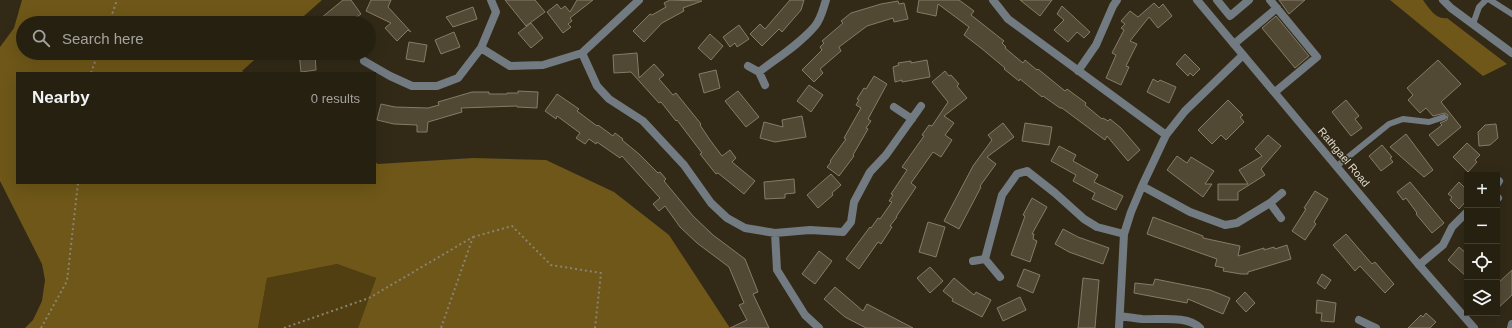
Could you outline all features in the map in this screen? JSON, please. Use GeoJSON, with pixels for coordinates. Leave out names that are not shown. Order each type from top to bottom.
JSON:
{"type":"FeatureCollection","features":[{"type":"Feature","properties":{"kind":"street"},"geometry":{"type":"LineString","coordinates":[[364,61],[390,76],[412,86],[437,86],[458,78],[481,48],[496,12],[491,0]]}},
{"type":"Feature","properties":{"kind":"street"},"geometry":{"type":"LineString","coordinates":[[481,48],[510,66],[543,65],[582,53],[639,0]]}},
{"type":"Feature","properties":{"kind":"street"},"geometry":{"type":"LineString","coordinates":[[759,72],[800,40],[815,26],[822,15],[826,0]]}},
{"type":"Feature","properties":{"kind":"street"},"geometry":{"type":"LineString","coordinates":[[993,0],[1008,19],[1166,135]]}},
{"type":"Feature","properties":{"kind":"street"},"geometry":{"type":"LineString","coordinates":[[1078,71],[1096,45],[1117,0]]}},
{"type":"Feature","properties":{"kind":"street","name":"Rathgael Road"},"geometry":{"type":"LineString","coordinates":[[1197,0],[1419,266],[1474,328]]}},
{"type":"Feature","properties":{"kind":"street"},"geometry":{"type":"LineString","coordinates":[[1217,0],[1230,16],[1249,0]]}},
{"type":"Feature","properties":{"kind":"street"},"geometry":{"type":"LineString","coordinates":[[1270,0],[1317,57],[1275,92]]}},
{"type":"Feature","properties":{"kind":"street"},"geometry":{"type":"LineString","coordinates":[[1443,0],[1451,8],[1512,53]]}},
{"type":"Feature","properties":{"kind":"street"},"geometry":{"type":"LineString","coordinates":[[1234,44],[1277,8]]}},
{"type":"Feature","properties":{"kind":"street"},"geometry":{"type":"LineString","coordinates":[[582,53],[597,86],[609,99],[643,121],[684,165],[711,203],[727,218],[745,228],[775,233],[810,230],[843,232],[851,222],[854,202],[870,172],[886,155],[921,106]]}},
{"type":"Feature","properties":{"kind":"street"},"geometry":{"type":"LineString","coordinates":[[1119,328],[1124,234],[1142,186],[1166,135],[1186,111],[1243,55]]}},
{"type":"Feature","properties":{"kind":"street"},"geometry":{"type":"LineString","coordinates":[[748,66],[759,72],[765,85]]}},
{"type":"Feature","properties":{"kind":"street"},"geometry":{"type":"LineString","coordinates":[[894,107],[912,119]]}},
{"type":"Feature","properties":{"kind":"street"},"geometry":{"type":"LineString","coordinates":[[985,259],[1002,195],[1017,174],[1027,171],[1055,193],[1084,219],[1097,227],[1124,234]]}},
{"type":"Feature","properties":{"kind":"street"},"geometry":{"type":"LineString","coordinates":[[1142,186],[1190,212],[1225,225],[1237,223],[1270,203],[1282,193]]}},
{"type":"Feature","properties":{"kind":"street"},"geometry":{"type":"LineString","coordinates":[[1270,203],[1281,218]]}},
{"type":"Feature","properties":{"kind":"street"},"geometry":{"type":"LineString","coordinates":[[1419,266],[1443,245],[1452,227],[1464,215]]}},
{"type":"Feature","properties":{"kind":"street"},"geometry":{"type":"LineString","coordinates":[[775,233],[778,270],[805,315],[819,328]]}},
{"type":"Feature","properties":{"kind":"street"},"geometry":{"type":"LineString","coordinates":[[973,261],[985,259]]}},
{"type":"Feature","properties":{"kind":"street"},"geometry":{"type":"LineString","coordinates":[[985,259],[1000,277]]}},
{"type":"Feature","properties":{"kind":"street"},"geometry":{"type":"LineString","coordinates":[[1120,316],[1142,319],[1175,319],[1195,323],[1200,328]]}},
{"type":"Feature","properties":{"kind":"street"},"geometry":{"type":"LineString","coordinates":[[1359,320],[1376,328]]}},
{"type":"Feature","properties":{"kind":"street"},"geometry":{"type":"LineString","coordinates":[[1511,328],[1512,324]]}},
{"type":"Feature","properties":{"kind":"lane"},"geometry":{"type":"LineString","coordinates":[[1473,24],[1479,7],[1486,0]]}},
{"type":"Feature","properties":{"kind":"lane"},"geometry":{"type":"LineString","coordinates":[[1490,0],[1512,14]]}},
{"type":"Feature","properties":{"kind":"lane"},"geometry":{"type":"LineString","coordinates":[[1337,166],[1389,124],[1403,119],[1429,122],[1444,117]]}},
{"type":"Feature","properties":{"kind":"path"},"geometry":{"type":"LineString","coordinates":[[111,16],[117,0]]}},
{"type":"Feature","properties":{"kind":"path"},"geometry":{"type":"LineString","coordinates":[[91,72],[96,60]]}},
{"type":"Feature","properties":{"kind":"path"},"geometry":{"type":"LineString","coordinates":[[41,328],[67,281],[78,184]]}},
{"type":"Feature","properties":{"kind":"path"},"geometry":{"type":"LineString","coordinates":[[284,328],[368,298],[473,237],[512,226],[551,265],[601,273],[595,328]]}},
{"type":"Feature","properties":{"kind":"path"},"geometry":{"type":"LineString","coordinates":[[441,328],[473,237]]}},
{"type":"Feature","properties":{"kind":"shaded area"},"geometry":{"type":"Polygon","coordinates":[[[22,0],[322,0],[304,16],[17,16],[22,0]]]}},
{"type":"Feature","properties":{"kind":"shaded area"},"geometry":{"type":"Polygon","coordinates":[[[1390,0],[1423,0],[1430,10],[1436,15],[1447,18],[1507,64],[1483,76],[1390,0]]]}},
{"type":"Feature","properties":{"kind":"shaded area"},"geometry":{"type":"Polygon","coordinates":[[[16,21],[16,60],[254,60],[242,71],[243,72],[16,72],[16,184],[376,184],[376,163],[378,164],[473,158],[546,160],[614,192],[669,235],[730,328],[358,328],[376,278],[337,264],[267,278],[258,328],[25,328],[33,320],[42,301],[45,280],[42,264],[0,181],[0,47],[14,28],[16,21]]]}},
{"type":"Feature","properties":{"kind":"shaded area"},"geometry":{"type":"Polygon","coordinates":[[[337,264],[376,278],[358,328],[258,328],[267,278],[337,264]]]}},
{"type":"Feature","properties":{"kind":"building"},"geometry":{"type":"Polygon","coordinates":[[[343,0],[351,0],[361,14],[358,16],[324,16],[343,0]]]}},
{"type":"Feature","properties":{"kind":"building"},"geometry":{"type":"Polygon","coordinates":[[[371,0],[391,0],[388,7],[411,32],[408,30],[397,41],[385,28],[391,23],[366,11],[371,0]]]}},
{"type":"Feature","properties":{"kind":"building"},"geometry":{"type":"Polygon","coordinates":[[[505,0],[535,0],[545,12],[526,26],[505,0]]]}},
{"type":"Feature","properties":{"kind":"building"},"geometry":{"type":"Polygon","coordinates":[[[577,0],[593,0],[570,18],[572,21],[568,24],[571,27],[563,33],[547,12],[557,4],[561,9],[565,6],[570,12],[577,0]]]}},
{"type":"Feature","properties":{"kind":"building"},"geometry":{"type":"Polygon","coordinates":[[[670,0],[702,1],[683,8],[684,11],[662,23],[644,42],[633,31],[650,14],[652,15],[666,7],[664,3],[670,0]]]}},
{"type":"Feature","properties":{"kind":"building"},"geometry":{"type":"Polygon","coordinates":[[[790,0],[804,0],[801,10],[782,32],[779,29],[762,46],[750,34],[760,24],[765,29],[790,0]]]}},
{"type":"Feature","properties":{"kind":"building"},"geometry":{"type":"Polygon","coordinates":[[[919,0],[959,0],[974,11],[971,15],[1004,41],[1002,43],[1006,47],[1005,48],[1023,63],[1025,60],[1065,91],[1067,89],[1086,103],[1085,105],[1102,119],[1103,118],[1108,121],[1110,119],[1121,128],[1140,150],[1128,161],[1107,136],[1105,140],[1062,108],[1043,96],[1042,97],[1020,79],[1019,81],[1004,69],[1005,68],[964,35],[969,27],[938,4],[936,16],[917,12],[919,0]]]}},
{"type":"Feature","properties":{"kind":"building"},"geometry":{"type":"Polygon","coordinates":[[[1020,0],[1052,0],[1040,16],[1020,0]]]}},
{"type":"Feature","properties":{"kind":"building"},"geometry":{"type":"Polygon","coordinates":[[[1279,0],[1305,0],[1289,14],[1279,0]]]}},
{"type":"Feature","properties":{"kind":"building"},"geometry":{"type":"Polygon","coordinates":[[[898,1],[899,4],[904,3],[908,19],[894,22],[893,18],[867,26],[839,47],[841,51],[820,69],[823,73],[814,82],[802,70],[822,50],[820,47],[824,43],[822,41],[843,23],[841,21],[851,13],[881,4],[898,1]]]}},
{"type":"Feature","properties":{"kind":"building"},"geometry":{"type":"Polygon","coordinates":[[[1154,3],[1159,8],[1163,4],[1172,16],[1158,28],[1149,17],[1130,41],[1137,44],[1126,66],[1129,67],[1121,85],[1106,78],[1116,55],[1112,53],[1124,30],[1121,28],[1125,24],[1121,21],[1130,11],[1138,17],[1154,3]]]}},
{"type":"Feature","properties":{"kind":"building"},"geometry":{"type":"Polygon","coordinates":[[[1062,6],[1090,32],[1084,38],[1077,32],[1068,42],[1054,30],[1064,20],[1057,14],[1062,6]]]}},
{"type":"Feature","properties":{"kind":"building"},"geometry":{"type":"Polygon","coordinates":[[[473,7],[477,19],[453,27],[446,17],[473,7]]]}},
{"type":"Feature","properties":{"kind":"building"},"geometry":{"type":"Polygon","coordinates":[[[1276,16],[1309,56],[1295,68],[1262,28],[1276,16]]]}},
{"type":"Feature","properties":{"kind":"building"},"geometry":{"type":"Polygon","coordinates":[[[531,23],[543,38],[531,48],[518,33],[531,23]]]}},
{"type":"Feature","properties":{"kind":"building"},"geometry":{"type":"Polygon","coordinates":[[[739,25],[749,39],[737,47],[735,43],[730,47],[723,37],[739,25]]]}},
{"type":"Feature","properties":{"kind":"building"},"geometry":{"type":"Polygon","coordinates":[[[454,32],[460,47],[441,54],[435,40],[454,32]]]}},
{"type":"Feature","properties":{"kind":"building"},"geometry":{"type":"Polygon","coordinates":[[[710,34],[723,46],[711,60],[698,48],[710,34]]]}},
{"type":"Feature","properties":{"kind":"building"},"geometry":{"type":"Polygon","coordinates":[[[409,42],[427,45],[424,62],[406,59],[409,42]]]}},
{"type":"Feature","properties":{"kind":"building"},"geometry":{"type":"Polygon","coordinates":[[[637,53],[639,78],[654,64],[664,75],[659,79],[673,95],[676,93],[701,124],[700,125],[722,156],[730,150],[736,158],[732,162],[755,181],[744,194],[718,173],[716,174],[700,154],[702,153],[677,120],[676,121],[661,102],[659,103],[631,72],[614,73],[613,55],[637,53]]]}},
{"type":"Feature","properties":{"kind":"building"},"geometry":{"type":"Polygon","coordinates":[[[1185,54],[1200,69],[1193,76],[1190,73],[1188,76],[1176,64],[1185,54]]]}},
{"type":"Feature","properties":{"kind":"building"},"geometry":{"type":"Polygon","coordinates":[[[300,60],[315,60],[316,70],[301,72],[300,60]]]}},
{"type":"Feature","properties":{"kind":"building"},"geometry":{"type":"Polygon","coordinates":[[[927,60],[930,77],[895,82],[893,67],[899,65],[898,63],[911,61],[911,63],[927,60]]]}},
{"type":"Feature","properties":{"kind":"building"},"geometry":{"type":"Polygon","coordinates":[[[1438,60],[1461,84],[1441,102],[1461,127],[1438,146],[1429,135],[1442,125],[1440,123],[1447,120],[1448,115],[1445,113],[1433,116],[1426,108],[1420,113],[1408,100],[1413,95],[1407,88],[1438,60]]]}},
{"type":"Feature","properties":{"kind":"building"},"geometry":{"type":"Polygon","coordinates":[[[716,70],[720,88],[704,93],[699,74],[716,70]]]}},
{"type":"Feature","properties":{"kind":"building"},"geometry":{"type":"Polygon","coordinates":[[[945,71],[959,84],[957,86],[967,98],[944,116],[954,123],[945,135],[952,140],[941,157],[933,152],[911,183],[916,187],[890,226],[892,227],[881,244],[878,242],[859,269],[846,259],[870,227],[871,228],[878,218],[880,219],[892,202],[889,201],[893,195],[891,194],[907,170],[902,167],[924,136],[922,135],[929,125],[932,126],[948,102],[932,82],[945,71]]]}},
{"type":"Feature","properties":{"kind":"building"},"geometry":{"type":"Polygon","coordinates":[[[874,76],[887,84],[868,119],[871,121],[866,128],[868,129],[853,155],[854,156],[839,176],[827,167],[846,139],[844,138],[861,108],[856,105],[859,100],[857,99],[864,88],[866,89],[874,76]]]}},
{"type":"Feature","properties":{"kind":"building"},"geometry":{"type":"Polygon","coordinates":[[[1153,79],[1158,82],[1160,80],[1176,87],[1169,103],[1147,92],[1153,79]]]}},
{"type":"Feature","properties":{"kind":"building"},"geometry":{"type":"Polygon","coordinates":[[[809,85],[823,95],[811,112],[797,101],[809,85]]]}},
{"type":"Feature","properties":{"kind":"building"},"geometry":{"type":"Polygon","coordinates":[[[518,91],[538,92],[537,108],[517,106],[461,108],[462,112],[428,122],[427,132],[417,132],[417,125],[394,124],[377,120],[381,104],[395,107],[428,108],[439,105],[438,102],[472,92],[507,94],[518,93],[518,91]]]}},
{"type":"Feature","properties":{"kind":"building"},"geometry":{"type":"Polygon","coordinates":[[[738,91],[759,117],[746,127],[725,101],[738,91]]]}},
{"type":"Feature","properties":{"kind":"building"},"geometry":{"type":"Polygon","coordinates":[[[557,94],[579,109],[577,111],[597,126],[598,125],[613,136],[615,133],[623,139],[622,140],[658,173],[660,172],[666,179],[664,181],[693,216],[713,235],[745,259],[758,292],[753,294],[769,328],[730,328],[747,320],[739,305],[744,303],[729,267],[697,243],[680,227],[665,206],[659,211],[653,204],[660,198],[622,156],[620,158],[597,142],[596,144],[589,139],[585,144],[576,138],[580,133],[557,116],[556,119],[545,111],[557,94]]]}},
{"type":"Feature","properties":{"kind":"building"},"geometry":{"type":"Polygon","coordinates":[[[1228,100],[1243,115],[1240,117],[1244,122],[1226,140],[1221,135],[1212,144],[1198,130],[1228,100]]]}},
{"type":"Feature","properties":{"kind":"building"},"geometry":{"type":"Polygon","coordinates":[[[1346,100],[1359,116],[1355,119],[1362,128],[1351,136],[1332,112],[1346,100]]]}},
{"type":"Feature","properties":{"kind":"building"},"geometry":{"type":"Polygon","coordinates":[[[802,116],[806,137],[775,142],[760,138],[764,122],[783,127],[782,120],[802,116]]]}},
{"type":"Feature","properties":{"kind":"building"},"geometry":{"type":"Polygon","coordinates":[[[1003,123],[1014,137],[987,157],[996,164],[980,186],[981,187],[959,229],[944,221],[973,166],[992,140],[988,135],[1003,123]]]}},
{"type":"Feature","properties":{"kind":"building"},"geometry":{"type":"Polygon","coordinates":[[[1025,123],[1052,127],[1049,145],[1022,141],[1025,123]]]}},
{"type":"Feature","properties":{"kind":"building"},"geometry":{"type":"Polygon","coordinates":[[[1496,124],[1498,138],[1490,145],[1479,146],[1478,132],[1485,125],[1496,124]]]}},
{"type":"Feature","properties":{"kind":"building"},"geometry":{"type":"Polygon","coordinates":[[[1406,134],[1433,170],[1424,177],[1390,147],[1406,134]]]}},
{"type":"Feature","properties":{"kind":"building"},"geometry":{"type":"Polygon","coordinates":[[[1268,135],[1281,146],[1261,169],[1265,175],[1238,192],[1238,200],[1218,200],[1218,184],[1248,184],[1239,170],[1262,156],[1255,149],[1268,135]]]}},
{"type":"Feature","properties":{"kind":"building"},"geometry":{"type":"Polygon","coordinates":[[[1467,143],[1480,155],[1475,160],[1477,162],[1468,172],[1453,157],[1467,143]]]}},
{"type":"Feature","properties":{"kind":"building"},"geometry":{"type":"Polygon","coordinates":[[[1382,145],[1392,157],[1390,158],[1393,162],[1381,171],[1369,156],[1382,145]]]}},
{"type":"Feature","properties":{"kind":"building"},"geometry":{"type":"Polygon","coordinates":[[[1059,146],[1076,155],[1073,161],[1098,175],[1094,182],[1123,196],[1116,210],[1092,199],[1095,193],[1073,181],[1076,175],[1051,161],[1059,146]]]}},
{"type":"Feature","properties":{"kind":"building"},"geometry":{"type":"Polygon","coordinates":[[[1177,156],[1187,163],[1191,157],[1214,171],[1205,184],[1212,184],[1203,197],[1167,170],[1177,156]]]}},
{"type":"Feature","properties":{"kind":"building"},"geometry":{"type":"Polygon","coordinates":[[[831,174],[841,185],[832,193],[833,195],[818,208],[807,195],[831,174]]]}},
{"type":"Feature","properties":{"kind":"building"},"geometry":{"type":"Polygon","coordinates":[[[794,179],[795,193],[785,194],[785,198],[765,199],[764,182],[794,179]]]}},
{"type":"Feature","properties":{"kind":"building"},"geometry":{"type":"Polygon","coordinates":[[[1410,182],[1444,223],[1432,233],[1416,214],[1417,213],[1406,198],[1403,200],[1397,192],[1410,182]]]}},
{"type":"Feature","properties":{"kind":"building"},"geometry":{"type":"Polygon","coordinates":[[[1459,182],[1464,187],[1464,203],[1459,209],[1450,200],[1452,197],[1448,194],[1459,182]]]}},
{"type":"Feature","properties":{"kind":"building"},"geometry":{"type":"Polygon","coordinates":[[[1315,191],[1328,199],[1314,222],[1316,224],[1305,240],[1292,231],[1315,191]]]}},
{"type":"Feature","properties":{"kind":"building"},"geometry":{"type":"Polygon","coordinates":[[[1032,198],[1047,207],[1032,234],[1034,234],[1033,239],[1037,241],[1030,262],[1011,255],[1025,216],[1023,215],[1032,198]]]}},
{"type":"Feature","properties":{"kind":"building"},"geometry":{"type":"Polygon","coordinates":[[[1153,217],[1203,236],[1203,238],[1240,246],[1238,256],[1264,248],[1264,250],[1274,247],[1275,249],[1287,245],[1291,259],[1248,272],[1248,274],[1223,271],[1224,268],[1215,266],[1217,259],[1147,234],[1153,217]]]}},
{"type":"Feature","properties":{"kind":"building"},"geometry":{"type":"Polygon","coordinates":[[[928,222],[945,227],[936,257],[919,252],[928,222]]]}},
{"type":"Feature","properties":{"kind":"building"},"geometry":{"type":"Polygon","coordinates":[[[1063,229],[1078,237],[1109,248],[1103,264],[1069,252],[1055,244],[1063,229]]]}},
{"type":"Feature","properties":{"kind":"building"},"geometry":{"type":"Polygon","coordinates":[[[1346,234],[1372,264],[1375,262],[1394,284],[1385,293],[1360,266],[1355,271],[1333,245],[1346,234]]]}},
{"type":"Feature","properties":{"kind":"building"},"geometry":{"type":"Polygon","coordinates":[[[1459,247],[1464,251],[1464,274],[1448,260],[1459,247]]]}},
{"type":"Feature","properties":{"kind":"building"},"geometry":{"type":"Polygon","coordinates":[[[819,251],[832,261],[815,284],[802,274],[819,251]]]}},
{"type":"Feature","properties":{"kind":"building"},"geometry":{"type":"Polygon","coordinates":[[[930,267],[943,281],[930,293],[917,278],[930,267]]]}},
{"type":"Feature","properties":{"kind":"building"},"geometry":{"type":"Polygon","coordinates":[[[1024,269],[1040,275],[1033,293],[1017,286],[1024,269]]]}},
{"type":"Feature","properties":{"kind":"building"},"geometry":{"type":"Polygon","coordinates":[[[1512,270],[1512,295],[1500,306],[1500,281],[1512,270]]]}},
{"type":"Feature","properties":{"kind":"building"},"geometry":{"type":"Polygon","coordinates":[[[1322,274],[1331,280],[1325,289],[1317,283],[1322,274]]]}},
{"type":"Feature","properties":{"kind":"building"},"geometry":{"type":"Polygon","coordinates":[[[954,278],[974,295],[976,292],[991,300],[982,317],[952,301],[953,299],[943,291],[954,278]]]}},
{"type":"Feature","properties":{"kind":"building"},"geometry":{"type":"Polygon","coordinates":[[[1083,278],[1099,280],[1095,328],[1078,328],[1083,278]]]}},
{"type":"Feature","properties":{"kind":"building"},"geometry":{"type":"Polygon","coordinates":[[[1155,279],[1210,290],[1230,298],[1223,314],[1188,299],[1187,303],[1134,293],[1135,283],[1153,285],[1155,279]]]}},
{"type":"Feature","properties":{"kind":"building"},"geometry":{"type":"Polygon","coordinates":[[[835,287],[863,311],[867,304],[913,328],[866,328],[845,317],[824,299],[835,287]]]}},
{"type":"Feature","properties":{"kind":"building"},"geometry":{"type":"Polygon","coordinates":[[[1245,292],[1255,303],[1246,312],[1236,301],[1245,292]]]}},
{"type":"Feature","properties":{"kind":"building"},"geometry":{"type":"Polygon","coordinates":[[[1020,297],[1026,310],[1003,321],[997,308],[1020,297]]]}},
{"type":"Feature","properties":{"kind":"building"},"geometry":{"type":"Polygon","coordinates":[[[1317,300],[1336,303],[1334,322],[1321,321],[1322,313],[1316,313],[1317,300]]]}},
{"type":"Feature","properties":{"kind":"building"},"geometry":{"type":"Polygon","coordinates":[[[1426,313],[1436,322],[1430,328],[1408,328],[1421,315],[1423,317],[1426,313]]]}}]}
